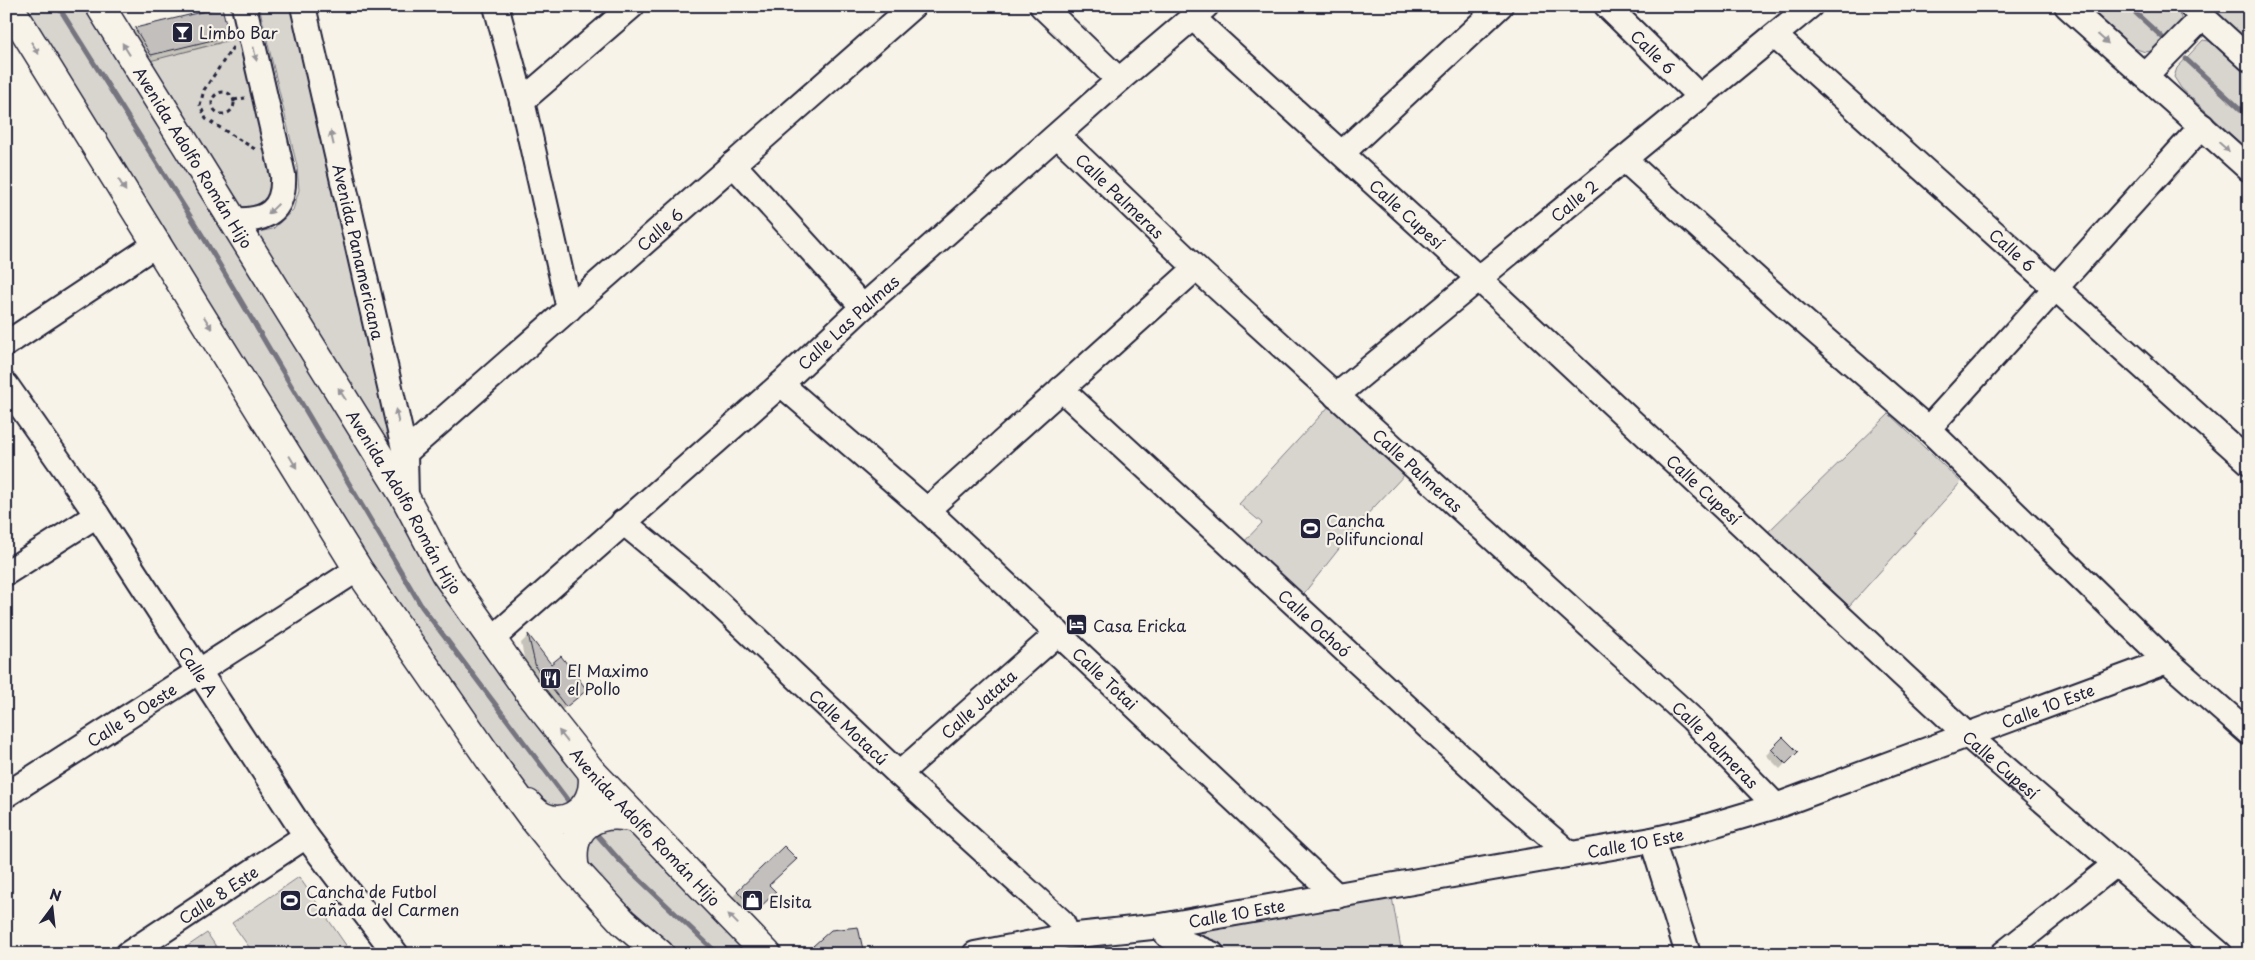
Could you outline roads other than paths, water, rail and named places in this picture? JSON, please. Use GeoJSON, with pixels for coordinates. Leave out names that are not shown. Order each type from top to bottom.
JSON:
{"type":"FeatureCollection","features":[{"type":"Feature","properties":{"kind":"main road"},"geometry":{"type":"LineString","coordinates":[[9,6],[358,568],[492,764],[623,922],[660,954]]}},
{"type":"Feature","properties":{"kind":"main road","name":"Avenida Adolfo Román Hijo"},"geometry":{"type":"LineString","coordinates":[[100,6],[406,499],[445,573],[491,640],[592,776],[629,816],[767,954]]}},
{"type":"Feature","properties":{"kind":"main road"},"geometry":{"type":"LineString","coordinates":[[492,764],[508,778],[533,811],[543,818],[556,821],[572,816],[586,804],[592,792],[592,776]]}},
{"type":"Feature","properties":{"kind":"main road"},"geometry":{"type":"LineString","coordinates":[[574,863],[579,835],[589,822],[602,815],[629,816]]}},
{"type":"Feature","properties":{"kind":"street"},"geometry":{"type":"LineString","coordinates":[[232,220],[259,219],[272,212],[284,191],[278,153],[244,6]]}},
{"type":"Feature","properties":{"kind":"street","name":"Avenida Panamericana"},"geometry":{"type":"LineString","coordinates":[[303,6],[405,453],[406,499]]}},
{"type":"Feature","properties":{"kind":"street"},"geometry":{"type":"LineString","coordinates":[[496,6],[522,101],[569,309]]}},
{"type":"Feature","properties":{"kind":"street"},"geometry":{"type":"LineString","coordinates":[[522,101],[632,6]]}},
{"type":"Feature","properties":{"kind":"street","name":"Calle 6"},"geometry":{"type":"LineString","coordinates":[[405,453],[913,6]]}},
{"type":"Feature","properties":{"kind":"street"},"geometry":{"type":"LineString","coordinates":[[1042,6],[1119,80]]}},
{"type":"Feature","properties":{"kind":"street"},"geometry":{"type":"LineString","coordinates":[[1342,153],[1500,6]]}},
{"type":"Feature","properties":{"kind":"street","name":"Calle 6"},"geometry":{"type":"LineString","coordinates":[[1607,6],[1700,96]]}},
{"type":"Feature","properties":{"kind":"street","name":"Calle 2"},"geometry":{"type":"LineString","coordinates":[[1336,396],[1478,278],[1626,160],[1700,96],[1776,36],[1810,6]]}},
{"type":"Feature","properties":{"kind":"street"},"geometry":{"type":"LineString","coordinates":[[2067,6],[2249,169]]}},
{"type":"Feature","properties":{"kind":"street"},"geometry":{"type":"LineString","coordinates":[[2145,76],[2197,11],[2248,58]]}},
{"type":"Feature","properties":{"kind":"street","name":"Calle Las Palmas"},"geometry":{"type":"LineString","coordinates":[[491,640],[781,384],[863,307],[1119,80],[1199,12]]}},
{"type":"Feature","properties":{"kind":"street","name":"Calle Cupesí"},"geometry":{"type":"LineString","coordinates":[[1199,12],[1342,153],[1966,734],[2220,954]]}},
{"type":"Feature","properties":{"kind":"street","name":"Calle 6"},"geometry":{"type":"LineString","coordinates":[[1776,36],[2249,462]]}},
{"type":"Feature","properties":{"kind":"street"},"geometry":{"type":"LineString","coordinates":[[1928,429],[2054,287],[2202,126]]}},
{"type":"Feature","properties":{"kind":"street","name":"Calle Palmeras"},"geometry":{"type":"LineString","coordinates":[[1058,136],[1196,268],[1692,719],[1776,806]]}},
{"type":"Feature","properties":{"kind":"street"},"geometry":{"type":"LineString","coordinates":[[1626,160],[1792,311],[1928,429],[2167,661],[2249,733]]}},
{"type":"Feature","properties":{"kind":"street"},"geometry":{"type":"LineString","coordinates":[[733,164],[863,307]]}},
{"type":"Feature","properties":{"kind":"street"},"geometry":{"type":"LineString","coordinates":[[6,344],[158,244]]}},
{"type":"Feature","properties":{"kind":"street"},"geometry":{"type":"LineString","coordinates":[[926,510],[1196,268]]}},
{"type":"Feature","properties":{"kind":"street","name":"Calle Totai"},"geometry":{"type":"LineString","coordinates":[[781,384],[926,510],[1337,896]]}},
{"type":"Feature","properties":{"kind":"street","name":"Calle A"},"geometry":{"type":"LineString","coordinates":[[6,385],[97,515],[306,836],[396,954]]}},
{"type":"Feature","properties":{"kind":"street","name":"Calle Ochoó"},"geometry":{"type":"LineString","coordinates":[[1061,389],[1512,804],[1570,854]]}},
{"type":"Feature","properties":{"kind":"street"},"geometry":{"type":"LineString","coordinates":[[6,573],[97,515]]}},
{"type":"Feature","properties":{"kind":"street","name":"Calle Motacú"},"geometry":{"type":"LineString","coordinates":[[623,522],[696,582],[899,774],[1062,922],[1068,936]]}},
{"type":"Feature","properties":{"kind":"street","name":"Calle 5 Oeste"},"geometry":{"type":"LineString","coordinates":[[6,795],[197,670],[358,568]]}},
{"type":"Feature","properties":{"kind":"street","name":"Calle Jatata"},"geometry":{"type":"LineString","coordinates":[[899,774],[1058,633]]}},
{"type":"Feature","properties":{"kind":"street","name":"Calle 10 Este"},"geometry":{"type":"LineString","coordinates":[[975,954],[1068,936],[1161,926],[1337,896],[1652,840],[1692,831],[1776,806],[2167,661]]}},
{"type":"Feature","properties":{"kind":"street","name":"Calle 8 Este"},"geometry":{"type":"LineString","coordinates":[[128,954],[306,836]]}},
{"type":"Feature","properties":{"kind":"street"},"geometry":{"type":"LineString","coordinates":[[1652,840],[1688,954]]}},
{"type":"Feature","properties":{"kind":"street"},"geometry":{"type":"LineString","coordinates":[[2003,954],[2116,864]]}},
{"type":"Feature","properties":{"kind":"street"},"geometry":{"type":"LineString","coordinates":[[1161,926],[1168,936],[1212,954]]}},
{"type":"Feature","properties":{"kind":"waterway"},"geometry":{"type":"LineString","coordinates":[[58,6],[202,235],[422,607],[572,806]]}},
{"type":"Feature","properties":{"kind":"waterway"},"geometry":{"type":"LineString","coordinates":[[2128,6],[2162,37]]}},
{"type":"Feature","properties":{"kind":"waterway"},"geometry":{"type":"LineString","coordinates":[[2186,59],[2249,117]]}},
{"type":"Feature","properties":{"kind":"waterway"},"geometry":{"type":"LineString","coordinates":[[592,829],[620,861],[718,954]]}},
{"type":"Feature","properties":{"kind":"place","name":"Limbo Bar"},"geometry":{"type":"Point","coordinates":[183,32]}},
{"type":"Feature","properties":{"kind":"place","name":"Cancha Polifuncional"},"geometry":{"type":"Point","coordinates":[1310,529]}},
{"type":"Feature","properties":{"kind":"place","name":"Casa Ericka"},"geometry":{"type":"Point","coordinates":[1077,625]}},
{"type":"Feature","properties":{"kind":"place","name":"El Maximo el Pollo"},"geometry":{"type":"Point","coordinates":[551,679]}},
{"type":"Feature","properties":{"kind":"place","name":"Cancha de Futbol Cañada del Carmen"},"geometry":{"type":"Point","coordinates":[290,900]}},
{"type":"Feature","properties":{"kind":"place","name":"Elsita"},"geometry":{"type":"Point","coordinates":[753,901]}}]}
